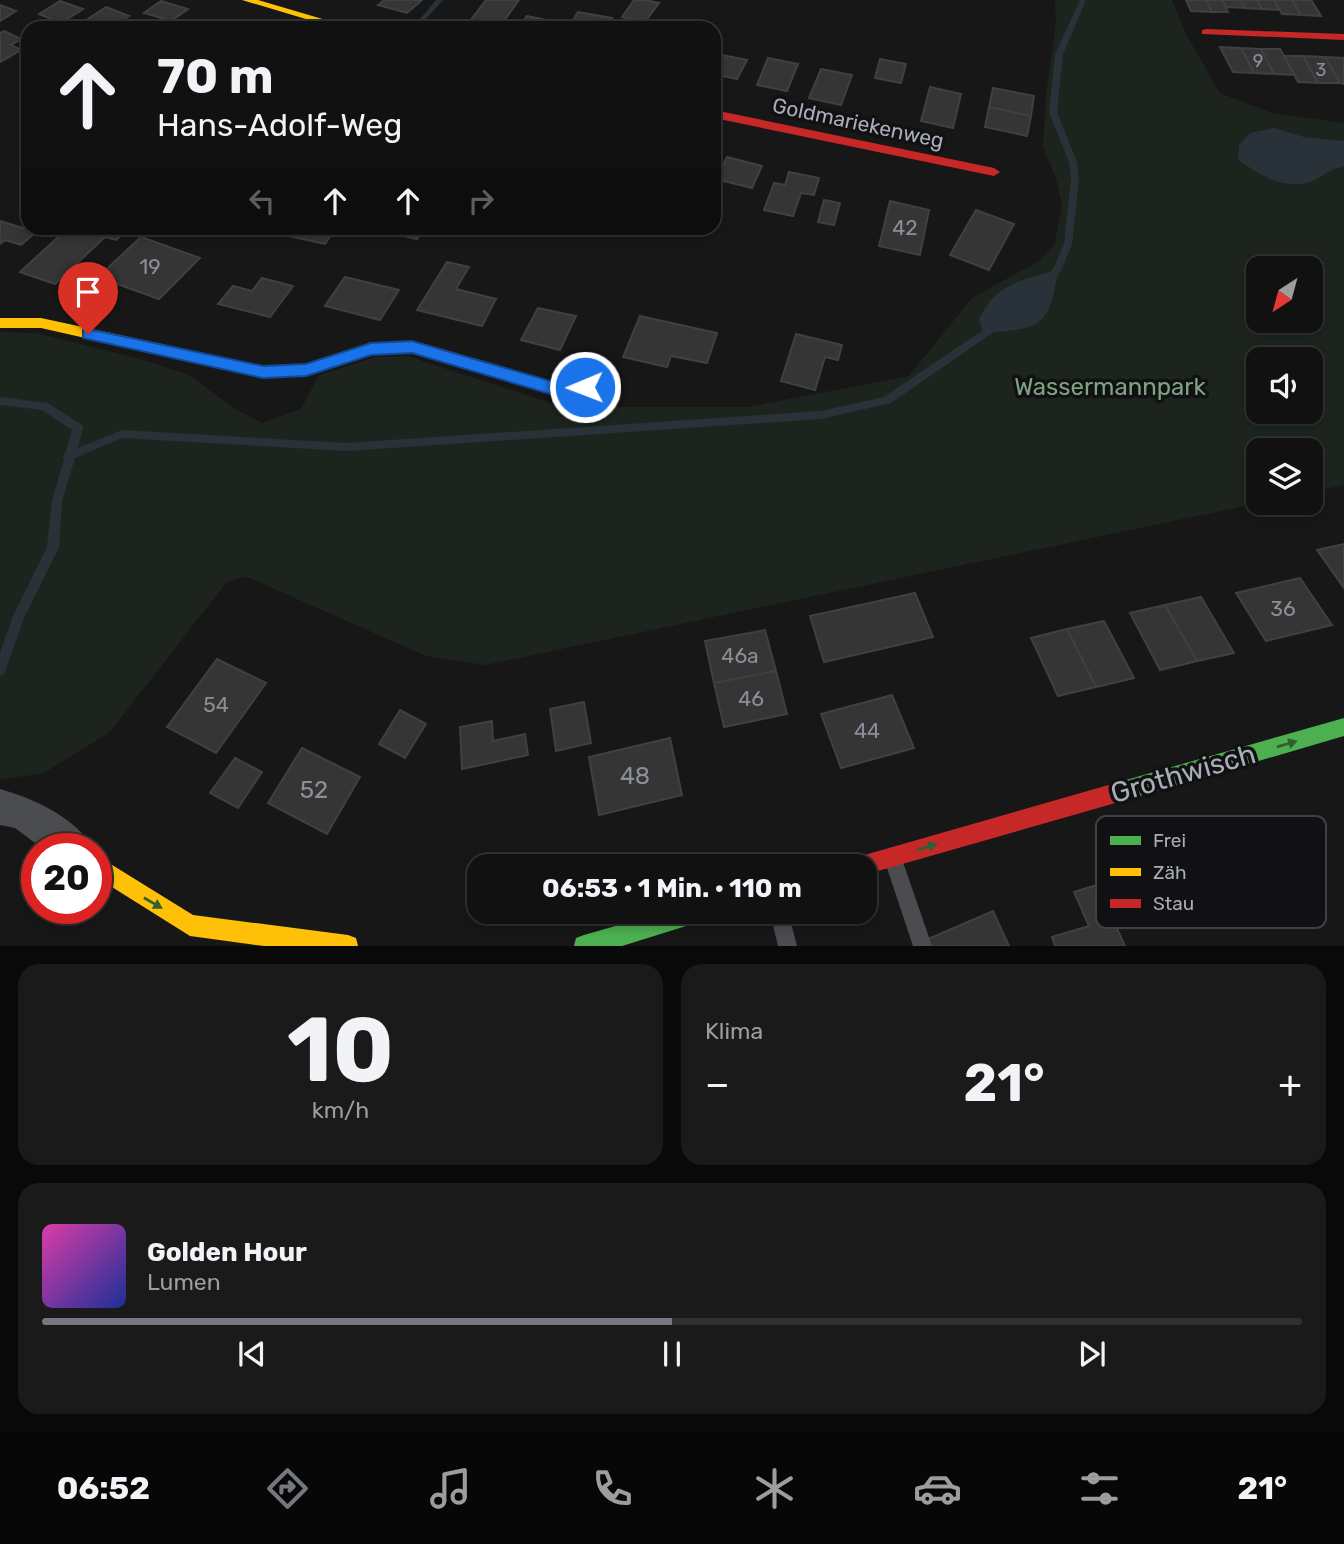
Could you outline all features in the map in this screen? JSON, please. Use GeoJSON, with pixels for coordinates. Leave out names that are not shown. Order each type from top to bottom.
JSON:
{"type":"FeatureCollection","features":[{"type":"Feature","properties":{"kind":"street"},"geometry":{"type":"LineString","coordinates":[[247,0],[323,21]]}},
{"type":"Feature","properties":{"kind":"street"},"geometry":{"type":"LineString","coordinates":[[1206,32],[1344,37]]}},
{"type":"Feature","properties":{"kind":"street","name":"Goldmariekenweg"},"geometry":{"type":"LineString","coordinates":[[721,115],[994,172]]}},
{"type":"Feature","properties":{"kind":"street"},"geometry":{"type":"LineString","coordinates":[[0,323],[41,323],[263,372]]}},
{"type":"Feature","properties":{"kind":"street","name":"Grothwisch"},"geometry":{"type":"LineString","coordinates":[[877,862],[1344,727]]}},
{"type":"Feature","properties":{"kind":"street"},"geometry":{"type":"LineString","coordinates":[[0,807],[23,813],[51,833]]}},
{"type":"Feature","properties":{"kind":"street"},"geometry":{"type":"LineString","coordinates":[[112,876],[190,925],[348,946]]}},
{"type":"Feature","properties":{"kind":"street"},"geometry":{"type":"LineString","coordinates":[[584,946],[658,924]]}},
{"type":"Feature","properties":{"kind":"lane"},"geometry":{"type":"LineString","coordinates":[[263,372],[306,370],[371,349],[412,347],[564,391],[585,387]]}},
{"type":"Feature","properties":{"kind":"lane"},"geometry":{"type":"LineString","coordinates":[[892,858],[923,946]]}},
{"type":"Feature","properties":{"kind":"lane"},"geometry":{"type":"LineString","coordinates":[[782,924],[788,946]]}},
{"type":"Feature","properties":{"kind":"green space","name":"Wassermannpark"},"geometry":{"type":"Polygon","coordinates":[[[1055,0],[1172,0],[1186,34],[1220,93],[1272,113],[1344,123],[1344,485],[1323,489],[1323,438],[1246,438],[1246,506],[485,665],[426,656],[245,576],[226,583],[110,732],[42,774],[0,779],[0,332],[36,333],[144,360],[189,375],[234,408],[262,423],[301,409],[319,375],[376,357],[407,356],[584,414],[611,407],[748,407],[909,376],[972,298],[1039,261],[1054,245],[1062,205],[1056,178],[1043,147],[1046,95],[1056,22],[1055,0]]]}},
{"type":"Feature","properties":{"kind":"shaded area"},"geometry":{"type":"Polygon","coordinates":[[[1274,128],[1304,137],[1344,141],[1344,167],[1332,170],[1315,180],[1294,184],[1265,177],[1238,160],[1239,145],[1250,133],[1274,128]]]}},
{"type":"Feature","properties":{"kind":"shaded area"},"geometry":{"type":"Polygon","coordinates":[[[1058,269],[1051,303],[1039,322],[1018,330],[984,333],[979,320],[993,298],[1011,285],[1058,269]]]}},
{"type":"Feature","properties":{"kind":"building"},"geometry":{"type":"Polygon","coordinates":[[[384,0],[422,0],[407,13],[378,5],[384,0]]]}},
{"type":"Feature","properties":{"kind":"building"},"geometry":{"type":"Polygon","coordinates":[[[486,0],[519,0],[504,21],[470,21],[486,0]]]}},
{"type":"Feature","properties":{"kind":"building"},"geometry":{"type":"Polygon","coordinates":[[[634,0],[659,3],[646,21],[622,17],[634,0]]]}},
{"type":"Feature","properties":{"kind":"building"},"geometry":{"type":"Polygon","coordinates":[[[1186,0],[1206,0],[1212,12],[1191,11],[1186,0]]]}},
{"type":"Feature","properties":{"kind":"building"},"geometry":{"type":"Polygon","coordinates":[[[1206,0],[1222,0],[1228,12],[1212,12],[1206,0]]]}},
{"type":"Feature","properties":{"kind":"building"},"geometry":{"type":"Polygon","coordinates":[[[1222,0],[1240,0],[1245,8],[1226,7],[1222,0]]]}},
{"type":"Feature","properties":{"kind":"building"},"geometry":{"type":"Polygon","coordinates":[[[1240,0],[1257,0],[1262,9],[1245,8],[1240,0]]]}},
{"type":"Feature","properties":{"kind":"building"},"geometry":{"type":"Polygon","coordinates":[[[1257,0],[1274,0],[1279,10],[1262,9],[1257,0]]]}},
{"type":"Feature","properties":{"kind":"building"},"geometry":{"type":"Polygon","coordinates":[[[1274,0],[1292,0],[1301,15],[1282,14],[1274,0]]]}},
{"type":"Feature","properties":{"kind":"building"},"geometry":{"type":"Polygon","coordinates":[[[1292,0],[1311,0],[1321,16],[1301,15],[1292,0]]]}},
{"type":"Feature","properties":{"kind":"building"},"geometry":{"type":"Polygon","coordinates":[[[60,1],[83,9],[64,21],[56,21],[39,14],[60,1]]]}},
{"type":"Feature","properties":{"kind":"building"},"geometry":{"type":"Polygon","coordinates":[[[161,1],[188,9],[171,21],[144,13],[161,1]]]}},
{"type":"Feature","properties":{"kind":"building"},"geometry":{"type":"Polygon","coordinates":[[[0,5],[16,11],[0,21],[0,5]]]}},
{"type":"Feature","properties":{"kind":"building"},"geometry":{"type":"Polygon","coordinates":[[[106,7],[129,16],[122,21],[85,21],[106,7]]]}},
{"type":"Feature","properties":{"kind":"building"},"geometry":{"type":"Polygon","coordinates":[[[578,12],[612,18],[610,21],[572,21],[578,12]]]}},
{"type":"Feature","properties":{"kind":"building"},"geometry":{"type":"Polygon","coordinates":[[[527,16],[551,21],[523,21],[527,16]]]}},
{"type":"Feature","properties":{"kind":"building"},"geometry":{"type":"Polygon","coordinates":[[[4,31],[21,39],[11,45],[21,50],[0,62],[0,33],[4,31]]]}},
{"type":"Feature","properties":{"kind":"building"},"geometry":{"type":"Polygon","coordinates":[[[1220,47],[1241,48],[1254,73],[1233,72],[1220,47]]]}},
{"type":"Feature","properties":{"kind":"building"},"geometry":{"type":"Polygon","coordinates":[[[1241,48],[1261,49],[1274,74],[1254,73],[1241,48]]]}},
{"type":"Feature","properties":{"kind":"building"},"geometry":{"type":"Polygon","coordinates":[[[1261,49],[1280,49],[1295,75],[1274,74],[1261,49]]]}},
{"type":"Feature","properties":{"kind":"building"},"geometry":{"type":"Polygon","coordinates":[[[721,55],[747,60],[737,79],[721,76],[721,55]]]}},
{"type":"Feature","properties":{"kind":"building"},"geometry":{"type":"Polygon","coordinates":[[[1284,56],[1303,56],[1318,83],[1298,82],[1284,56]]]}},
{"type":"Feature","properties":{"kind":"building"},"geometry":{"type":"Polygon","coordinates":[[[1303,56],[1325,57],[1340,83],[1318,83],[1303,56]]]}},
{"type":"Feature","properties":{"kind":"building"},"geometry":{"type":"Polygon","coordinates":[[[1325,57],[1344,58],[1344,84],[1340,83],[1325,57]]]}},
{"type":"Feature","properties":{"kind":"building"},"geometry":{"type":"Polygon","coordinates":[[[768,58],[798,64],[787,91],[757,85],[768,58]]]}},
{"type":"Feature","properties":{"kind":"building"},"geometry":{"type":"Polygon","coordinates":[[[880,59],[906,64],[901,83],[875,78],[880,59]]]}},
{"type":"Feature","properties":{"kind":"building"},"geometry":{"type":"Polygon","coordinates":[[[821,69],[852,75],[841,105],[809,98],[821,69]]]}},
{"type":"Feature","properties":{"kind":"building"},"geometry":{"type":"Polygon","coordinates":[[[930,87],[961,94],[953,128],[921,121],[930,87]]]}},
{"type":"Feature","properties":{"kind":"building"},"geometry":{"type":"Polygon","coordinates":[[[993,88],[1034,96],[1031,116],[989,107],[993,88]]]}},
{"type":"Feature","properties":{"kind":"building"},"geometry":{"type":"Polygon","coordinates":[[[989,107],[1031,116],[1027,136],[985,127],[989,107]]]}},
{"type":"Feature","properties":{"kind":"building"},"geometry":{"type":"Polygon","coordinates":[[[727,157],[762,166],[752,188],[721,180],[721,169],[727,157]]]}},
{"type":"Feature","properties":{"kind":"building"},"geometry":{"type":"Polygon","coordinates":[[[789,172],[819,178],[814,195],[801,193],[793,216],[764,210],[774,183],[785,185],[789,172]]]}},
{"type":"Feature","properties":{"kind":"building"},"geometry":{"type":"Polygon","coordinates":[[[824,200],[840,203],[834,225],[818,222],[824,200]]]}},
{"type":"Feature","properties":{"kind":"building"},"geometry":{"type":"Polygon","coordinates":[[[890,201],[929,210],[920,255],[879,246],[890,201]]]}},
{"type":"Feature","properties":{"kind":"building"},"geometry":{"type":"Polygon","coordinates":[[[976,210],[1014,224],[989,270],[950,255],[976,210]]]}},
{"type":"Feature","properties":{"kind":"building"},"geometry":{"type":"Polygon","coordinates":[[[0,221],[21,227],[21,235],[33,235],[21,245],[5,240],[0,244],[0,221]]]}},
{"type":"Feature","properties":{"kind":"building"},"geometry":{"type":"Polygon","coordinates":[[[60,235],[121,235],[116,240],[105,237],[55,284],[20,272],[60,235]]]}},
{"type":"Feature","properties":{"kind":"building"},"geometry":{"type":"Polygon","coordinates":[[[284,235],[331,235],[325,244],[284,235]]]}},
{"type":"Feature","properties":{"kind":"building"},"geometry":{"type":"Polygon","coordinates":[[[401,235],[420,235],[417,239],[401,235]]]}},
{"type":"Feature","properties":{"kind":"building"},"geometry":{"type":"Polygon","coordinates":[[[141,237],[200,258],[159,299],[98,277],[141,237]]]}},
{"type":"Feature","properties":{"kind":"building"},"geometry":{"type":"Polygon","coordinates":[[[447,262],[469,267],[456,289],[496,299],[482,326],[417,310],[447,262]]]}},
{"type":"Feature","properties":{"kind":"building"},"geometry":{"type":"Polygon","coordinates":[[[345,277],[399,290],[380,320],[325,306],[345,277]]]}},
{"type":"Feature","properties":{"kind":"building"},"geometry":{"type":"Polygon","coordinates":[[[262,278],[293,286],[270,317],[218,304],[233,286],[252,291],[262,278]]]}},
{"type":"Feature","properties":{"kind":"building"},"geometry":{"type":"Polygon","coordinates":[[[538,308],[576,316],[560,350],[521,340],[538,308]]]}},
{"type":"Feature","properties":{"kind":"building"},"geometry":{"type":"Polygon","coordinates":[[[640,316],[717,333],[707,363],[671,356],[667,367],[623,357],[640,316]]]}},
{"type":"Feature","properties":{"kind":"building"},"geometry":{"type":"Polygon","coordinates":[[[796,334],[842,345],[838,360],[825,357],[815,390],[781,381],[796,334]]]}},
{"type":"Feature","properties":{"kind":"building"},"geometry":{"type":"Polygon","coordinates":[[[1344,544],[1344,588],[1317,550],[1344,544]]]}},
{"type":"Feature","properties":{"kind":"building"},"geometry":{"type":"Polygon","coordinates":[[[1300,578],[1332,625],[1266,641],[1236,593],[1300,578]]]}},
{"type":"Feature","properties":{"kind":"building"},"geometry":{"type":"Polygon","coordinates":[[[915,593],[933,637],[824,662],[810,616],[915,593]]]}},
{"type":"Feature","properties":{"kind":"building"},"geometry":{"type":"Polygon","coordinates":[[[1201,597],[1234,653],[1197,661],[1165,605],[1201,597]]]}},
{"type":"Feature","properties":{"kind":"building"},"geometry":{"type":"Polygon","coordinates":[[[1165,605],[1197,661],[1160,670],[1130,613],[1165,605]]]}},
{"type":"Feature","properties":{"kind":"building"},"geometry":{"type":"Polygon","coordinates":[[[1104,621],[1134,678],[1096,687],[1067,629],[1104,621]]]}},
{"type":"Feature","properties":{"kind":"building"},"geometry":{"type":"Polygon","coordinates":[[[1067,629],[1096,687],[1058,696],[1031,638],[1067,629]]]}},
{"type":"Feature","properties":{"kind":"building"},"geometry":{"type":"Polygon","coordinates":[[[765,630],[776,671],[714,683],[705,641],[765,630]]]}},
{"type":"Feature","properties":{"kind":"building"},"geometry":{"type":"Polygon","coordinates":[[[217,659],[266,683],[216,753],[167,727],[217,659]]]}},
{"type":"Feature","properties":{"kind":"building"},"geometry":{"type":"Polygon","coordinates":[[[776,671],[787,714],[724,727],[714,683],[776,671]]]}},
{"type":"Feature","properties":{"kind":"building"},"geometry":{"type":"Polygon","coordinates":[[[892,695],[914,748],[841,768],[821,714],[892,695]]]}},
{"type":"Feature","properties":{"kind":"building"},"geometry":{"type":"Polygon","coordinates":[[[584,702],[591,743],[556,751],[550,709],[584,702]]]}},
{"type":"Feature","properties":{"kind":"building"},"geometry":{"type":"Polygon","coordinates":[[[400,710],[426,724],[405,758],[379,744],[400,710]]]}},
{"type":"Feature","properties":{"kind":"building"},"geometry":{"type":"Polygon","coordinates":[[[492,721],[493,741],[525,734],[528,755],[462,769],[460,727],[492,721]]]}},
{"type":"Feature","properties":{"kind":"building"},"geometry":{"type":"Polygon","coordinates":[[[670,738],[682,795],[599,815],[589,757],[670,738]]]}},
{"type":"Feature","properties":{"kind":"building"},"geometry":{"type":"Polygon","coordinates":[[[302,748],[360,777],[327,834],[268,803],[302,748]]]}},
{"type":"Feature","properties":{"kind":"building"},"geometry":{"type":"Polygon","coordinates":[[[235,758],[262,772],[238,808],[210,793],[235,758]]]}},
{"type":"Feature","properties":{"kind":"building"},"geometry":{"type":"Polygon","coordinates":[[[1096,885],[1096,928],[1117,928],[1125,946],[1055,946],[1052,937],[1089,926],[1074,892],[1096,885]]]}},
{"type":"Feature","properties":{"kind":"building"},"geometry":{"type":"Polygon","coordinates":[[[993,911],[1009,946],[931,946],[928,939],[993,911]]]}},
{"type":"Feature","properties":{"kind":"waterway"},"geometry":{"type":"LineString","coordinates":[[422,20],[440,0]]}},
{"type":"Feature","properties":{"kind":"waterway"},"geometry":{"type":"LineString","coordinates":[[1049,279],[1058,269],[1068,244],[1075,179],[1073,162],[1053,112],[1059,54],[1083,0]]}},
{"type":"Feature","properties":{"kind":"waterway"},"geometry":{"type":"LineString","coordinates":[[70,455],[122,434],[347,447],[821,415],[887,400],[995,326]]}},
{"type":"Feature","properties":{"kind":"waterway"},"geometry":{"type":"LineString","coordinates":[[0,401],[44,406],[78,428],[70,455]]}},
{"type":"Feature","properties":{"kind":"waterway"},"geometry":{"type":"LineString","coordinates":[[0,670],[19,616],[53,547],[57,501],[70,455]]}},
{"type":"Feature","properties":{"kind":"traffic: fast"},"geometry":{"type":"LineString","coordinates":[[1119,792],[1344,727]]}},
{"type":"Feature","properties":{"kind":"traffic: fast"},"geometry":{"type":"LineString","coordinates":[[584,946],[658,924]]}},
{"type":"Feature","properties":{"kind":"traffic: slow"},"geometry":{"type":"LineString","coordinates":[[247,0],[323,21]]}},
{"type":"Feature","properties":{"kind":"traffic: slow"},"geometry":{"type":"LineString","coordinates":[[0,323],[41,323],[263,372]]}},
{"type":"Feature","properties":{"kind":"traffic: slow"},"geometry":{"type":"LineString","coordinates":[[112,875],[190,925],[348,946]]}},
{"type":"Feature","properties":{"kind":"traffic: jam"},"geometry":{"type":"LineString","coordinates":[[1206,32],[1344,37]]}},
{"type":"Feature","properties":{"kind":"traffic: jam"},"geometry":{"type":"LineString","coordinates":[[721,115],[994,172]]}},
{"type":"Feature","properties":{"kind":"traffic: jam"},"geometry":{"type":"LineString","coordinates":[[877,861],[1119,792]]}},
{"type":"Feature","properties":{"kind":"route"},"geometry":{"type":"LineString","coordinates":[[88,334],[263,372],[306,370],[371,349],[412,347],[564,391],[585,387]]}}]}
